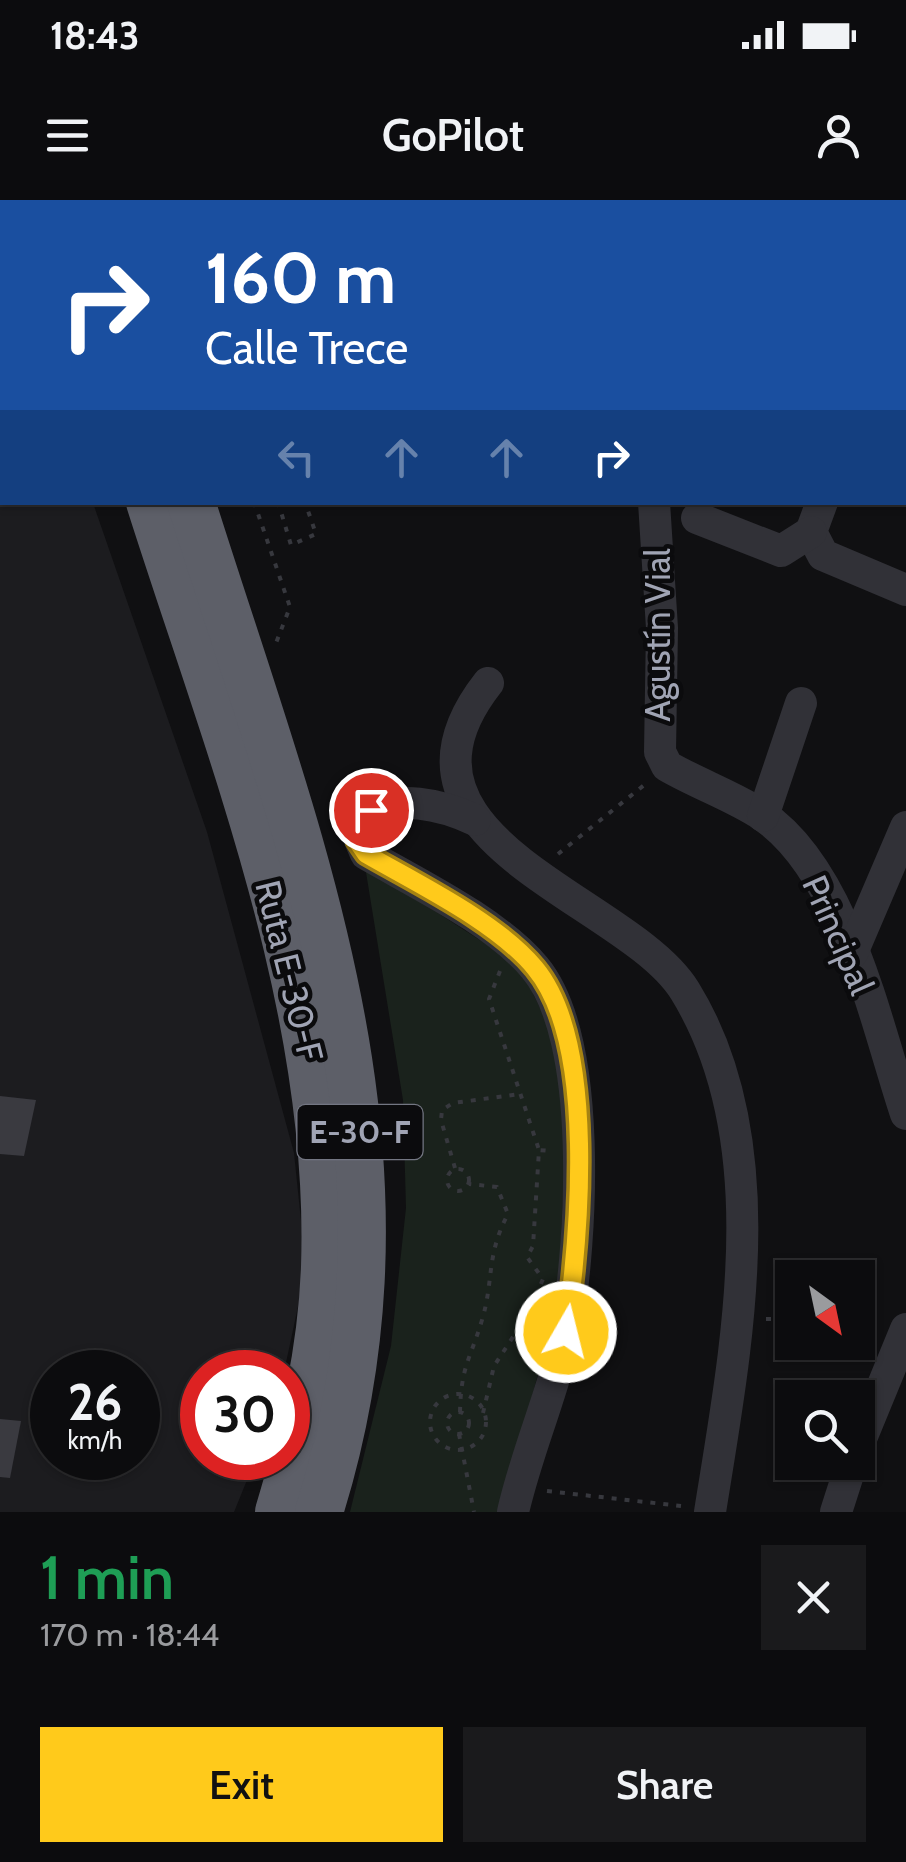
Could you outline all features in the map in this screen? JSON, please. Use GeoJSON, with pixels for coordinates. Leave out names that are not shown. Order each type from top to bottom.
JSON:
{"type":"FeatureCollection","features":[{"type":"Feature","properties":{"kind":"highway","name":"Ruta E-30-F"},"geometry":{"type":"LineString","coordinates":[[151,505],[280,923],[315,1082],[324,1178],[322,1310],[308,1405],[279,1512]]}},
{"type":"Feature","properties":{"kind":"highway","name":"Ruta E-30-F"},"geometry":{"type":"LineString","coordinates":[[191,505],[325,940],[356,1095],[363,1188],[361,1307],[349,1394],[319,1512]]}},
{"type":"Feature","properties":{"kind":"street","name":"Agustín Vial"},"geometry":{"type":"LineString","coordinates":[[655,505],[662,628],[658,736],[667,766]]}},
{"type":"Feature","properties":{"kind":"street"},"geometry":{"type":"LineString","coordinates":[[697,518],[781,551],[816,517]]}},
{"type":"Feature","properties":{"kind":"street"},"geometry":{"type":"LineString","coordinates":[[816,517],[817,549],[830,560],[906,590]]}},
{"type":"Feature","properties":{"kind":"street"},"geometry":{"type":"LineString","coordinates":[[476,820],[461,783],[460,743],[470,709],[488,683]]}},
{"type":"Feature","properties":{"kind":"street"},"geometry":{"type":"LineString","coordinates":[[763,816],[801,703]]}},
{"type":"Feature","properties":{"kind":"street","name":"Principal"},"geometry":{"type":"LineString","coordinates":[[667,766],[763,816],[811,868],[832,902],[852,953],[906,1114]]}},
{"type":"Feature","properties":{"kind":"street"},"geometry":{"type":"LineString","coordinates":[[516,1500],[566,1332],[575,1266],[578,1150],[565,1024],[544,980],[511,944],[366,854],[357,841],[363,816],[379,807],[436,806],[476,820],[534,873],[672,973],[693,1004],[724,1092],[739,1165],[744,1242],[711,1511]]}},
{"type":"Feature","properties":{"kind":"street"},"geometry":{"type":"LineString","coordinates":[[852,953],[906,827]]}},
{"type":"Feature","properties":{"kind":"street"},"geometry":{"type":"LineString","coordinates":[[875,1404],[906,1328]]}},
{"type":"Feature","properties":{"kind":"street"},"geometry":{"type":"LineString","coordinates":[[836,1512],[846,1480]]}},
{"type":"Feature","properties":{"kind":"path"},"geometry":{"type":"LineString","coordinates":[[255,505],[290,607],[276,643],[279,660]]}},
{"type":"Feature","properties":{"kind":"path"},"geometry":{"type":"LineString","coordinates":[[279,505],[292,545],[316,534],[307,505]]}},
{"type":"Feature","properties":{"kind":"path"},"geometry":{"type":"LineString","coordinates":[[534,873],[667,766]]}},
{"type":"Feature","properties":{"kind":"path"},"geometry":{"type":"LineString","coordinates":[[483,1413],[494,1366],[528,1314],[543,1279],[527,1257],[533,1246],[539,1150],[488,999],[511,944]]}},
{"type":"Feature","properties":{"kind":"path"},"geometry":{"type":"LineString","coordinates":[[456,1168],[446,1180],[449,1188],[464,1190],[468,1176],[456,1168],[441,1120],[442,1110],[453,1103],[521,1094]]}},
{"type":"Feature","properties":{"kind":"path"},"geometry":{"type":"LineString","coordinates":[[539,1150],[578,1150]]}},
{"type":"Feature","properties":{"kind":"path"},"geometry":{"type":"LineString","coordinates":[[459,1434],[469,1423],[460,1412],[463,1362],[482,1319],[492,1244],[508,1214],[497,1186],[468,1184]]}},
{"type":"Feature","properties":{"kind":"path"},"geometry":{"type":"LineString","coordinates":[[460,1394],[478,1402],[483,1413],[486,1419],[481,1438],[465,1450],[446,1448],[431,1434],[430,1415],[441,1398],[460,1394]]}},
{"type":"Feature","properties":{"kind":"path"},"geometry":{"type":"LineString","coordinates":[[460,1412],[447,1422],[459,1434],[465,1450],[474,1512]]}},
{"type":"Feature","properties":{"kind":"path"},"geometry":{"type":"LineString","coordinates":[[516,1500],[711,1511]]}},
{"type":"Feature","properties":{"kind":"shaded area"},"geometry":{"type":"Polygon","coordinates":[[[0,505],[94,505],[207,832],[294,1153],[306,1269],[289,1350],[180,1350],[180,1480],[247,1480],[234,1512],[0,1512],[0,505]]]}},
{"type":"Feature","properties":{"kind":"shaded area"},"geometry":{"type":"Polygon","coordinates":[[[365,866],[520,966],[558,1046],[565,1151],[558,1302],[500,1512],[350,1512],[391,1346],[406,1208],[403,1100],[365,866]]]}},
{"type":"Feature","properties":{"kind":"building"},"geometry":{"type":"Polygon","coordinates":[[[0,1096],[36,1100],[24,1156],[0,1154],[0,1096]]]}},
{"type":"Feature","properties":{"kind":"building"},"geometry":{"type":"Polygon","coordinates":[[[0,1419],[21,1421],[10,1478],[0,1477],[0,1419]]]}},
{"type":"Feature","properties":{"kind":"route"},"geometry":{"type":"LineString","coordinates":[[371,810],[357,827],[360,848],[511,944],[544,980],[565,1024],[578,1150],[575,1266],[566,1332]]}}]}
